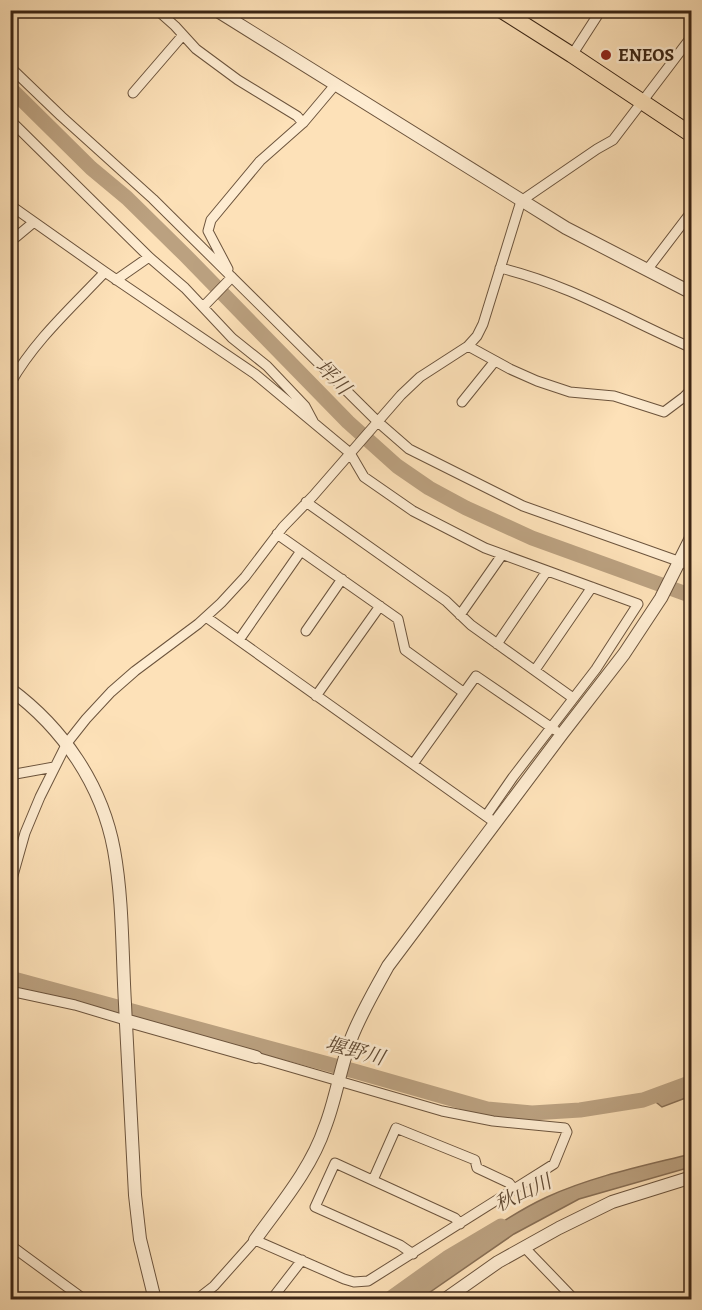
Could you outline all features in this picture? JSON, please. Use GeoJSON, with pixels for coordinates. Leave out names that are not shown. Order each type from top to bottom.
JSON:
{"type":"FeatureCollection","features":[{"type":"Feature","properties":{"kind":"main road"},"geometry":{"type":"LineString","coordinates":[[501,10],[692,135]]}},
{"type":"Feature","properties":{"kind":"street"},"geometry":{"type":"LineString","coordinates":[[157,10],[196,49],[238,80],[297,116],[303,123]]}},
{"type":"Feature","properties":{"kind":"street"},"geometry":{"type":"LineString","coordinates":[[216,10],[521,201],[599,246],[692,292]]}},
{"type":"Feature","properties":{"kind":"street"},"geometry":{"type":"LineString","coordinates":[[572,55],[601,10]]}},
{"type":"Feature","properties":{"kind":"street"},"geometry":{"type":"LineString","coordinates":[[682,10],[692,17]]}},
{"type":"Feature","properties":{"kind":"street"},"geometry":{"type":"LineString","coordinates":[[133,93],[183,35]]}},
{"type":"Feature","properties":{"kind":"street"},"geometry":{"type":"LineString","coordinates":[[10,886],[25,833],[67,743],[111,692],[206,617],[245,577],[277,534],[420,377],[468,346],[477,336],[483,324],[521,201],[613,140],[692,36]]}},
{"type":"Feature","properties":{"kind":"street"},"geometry":{"type":"LineString","coordinates":[[10,67],[153,199],[376,424],[409,449],[523,506],[686,564]]}},
{"type":"Feature","properties":{"kind":"street"},"geometry":{"type":"LineString","coordinates":[[230,279],[208,231],[211,220],[260,161],[303,123],[335,85]]}},
{"type":"Feature","properties":{"kind":"street"},"geometry":{"type":"LineString","coordinates":[[10,120],[148,257],[205,305],[232,338],[267,366],[305,406],[314,423]]}},
{"type":"Feature","properties":{"kind":"street"},"geometry":{"type":"LineString","coordinates":[[10,205],[255,374],[350,453],[364,477],[413,511],[485,549],[638,604],[596,669],[573,698],[556,730]]}},
{"type":"Feature","properties":{"kind":"street"},"geometry":{"type":"LineString","coordinates":[[647,270],[692,211]]}},
{"type":"Feature","properties":{"kind":"street"},"geometry":{"type":"LineString","coordinates":[[10,242],[34,222]]}},
{"type":"Feature","properties":{"kind":"street"},"geometry":{"type":"LineString","coordinates":[[116,280],[148,257]]}},
{"type":"Feature","properties":{"kind":"street"},"geometry":{"type":"LineString","coordinates":[[500,268],[564,287],[692,348]]}},
{"type":"Feature","properties":{"kind":"street"},"geometry":{"type":"LineString","coordinates":[[10,384],[23,361],[105,272]]}},
{"type":"Feature","properties":{"kind":"street"},"geometry":{"type":"LineString","coordinates":[[205,305],[230,279]]}},
{"type":"Feature","properties":{"kind":"street"},"geometry":{"type":"LineString","coordinates":[[468,346],[537,381],[570,392],[614,396],[664,412],[692,389]]}},
{"type":"Feature","properties":{"kind":"street"},"geometry":{"type":"LineString","coordinates":[[462,402],[495,361]]}},
{"type":"Feature","properties":{"kind":"street"},"geometry":{"type":"LineString","coordinates":[[306,502],[446,601],[471,625],[573,698]]}},
{"type":"Feature","properties":{"kind":"street"},"geometry":{"type":"LineString","coordinates":[[277,534],[398,619],[405,650],[463,692]]}},
{"type":"Feature","properties":{"kind":"street"},"geometry":{"type":"LineString","coordinates":[[196,1299],[214,1286],[255,1240],[316,1150],[326,1127],[351,1040],[365,1006],[388,966],[556,730],[624,654],[661,597],[686,564],[692,537]]}},
{"type":"Feature","properties":{"kind":"street"},"geometry":{"type":"LineString","coordinates":[[239,640],[301,551]]}},
{"type":"Feature","properties":{"kind":"street"},"geometry":{"type":"LineString","coordinates":[[460,615],[502,555]]}},
{"type":"Feature","properties":{"kind":"street"},"geometry":{"type":"LineString","coordinates":[[497,644],[547,571]]}},
{"type":"Feature","properties":{"kind":"street"},"geometry":{"type":"LineString","coordinates":[[306,631],[342,579]]}},
{"type":"Feature","properties":{"kind":"street"},"geometry":{"type":"LineString","coordinates":[[535,670],[592,587]]}},
{"type":"Feature","properties":{"kind":"street"},"geometry":{"type":"LineString","coordinates":[[316,696],[380,606]]}},
{"type":"Feature","properties":{"kind":"street"},"geometry":{"type":"LineString","coordinates":[[206,617],[491,819]]}},
{"type":"Feature","properties":{"kind":"street"},"geometry":{"type":"LineString","coordinates":[[413,764],[476,676],[556,730]]}},
{"type":"Feature","properties":{"kind":"street"},"geometry":{"type":"LineString","coordinates":[[10,689],[34,707],[67,743],[93,787],[104,813],[114,848],[118,875],[135,1195],[141,1239],[154,1299]]}},
{"type":"Feature","properties":{"kind":"street"},"geometry":{"type":"LineString","coordinates":[[10,775],[54,767]]}},
{"type":"Feature","properties":{"kind":"street"},"geometry":{"type":"LineString","coordinates":[[10,991],[75,1005],[442,1111],[492,1121],[566,1128],[567,1132],[554,1164],[368,1281],[354,1282],[255,1240]]}},
{"type":"Feature","properties":{"kind":"street"},"geometry":{"type":"LineString","coordinates":[[373,1180],[396,1128],[475,1160],[477,1168],[509,1183],[514,1189]]}},
{"type":"Feature","properties":{"kind":"street"},"geometry":{"type":"LineString","coordinates":[[412,1254],[400,1245],[315,1207],[335,1163],[455,1218],[460,1224]]}},
{"type":"Feature","properties":{"kind":"street"},"geometry":{"type":"LineString","coordinates":[[444,1299],[498,1262],[612,1202],[692,1177]]}},
{"type":"Feature","properties":{"kind":"street"},"geometry":{"type":"LineString","coordinates":[[10,1245],[85,1299]]}},
{"type":"Feature","properties":{"kind":"street"},"geometry":{"type":"LineString","coordinates":[[524,1247],[576,1299]]}},
{"type":"Feature","properties":{"kind":"street"},"geometry":{"type":"LineString","coordinates":[[271,1299],[302,1260]]}},
{"type":"Feature","properties":{"kind":"shaded area"},"geometry":{"type":"Polygon","coordinates":[[[691,1085],[691,1096],[662,1107],[652,1099],[691,1085]]]}},
{"type":"Feature","properties":{"kind":"shaded area"},"geometry":{"type":"Polygon","coordinates":[[[691,1154],[691,1167],[579,1199],[514,1234],[420,1299],[397,1299],[508,1218],[547,1197],[600,1177],[691,1154]]]}},
{"type":"Feature","properties":{"kind":"waterway","name":"坪川"},"geometry":{"type":"LineString","coordinates":[[10,88],[91,168],[127,198],[348,422],[397,466],[429,488],[466,508],[532,538],[692,596]]}},
{"type":"Feature","properties":{"kind":"waterway","name":"堰野川"},"geometry":{"type":"LineString","coordinates":[[10,978],[487,1109],[532,1113],[580,1110],[643,1100],[692,1082]]}},
{"type":"Feature","properties":{"kind":"waterway","name":"秋山川"},"geometry":{"type":"LineString","coordinates":[[388,1300],[447,1258],[501,1226]]}},
{"type":"Feature","properties":{"kind":"place","name":"ENEOS"},"geometry":{"type":"Point","coordinates":[606,55]}}]}
